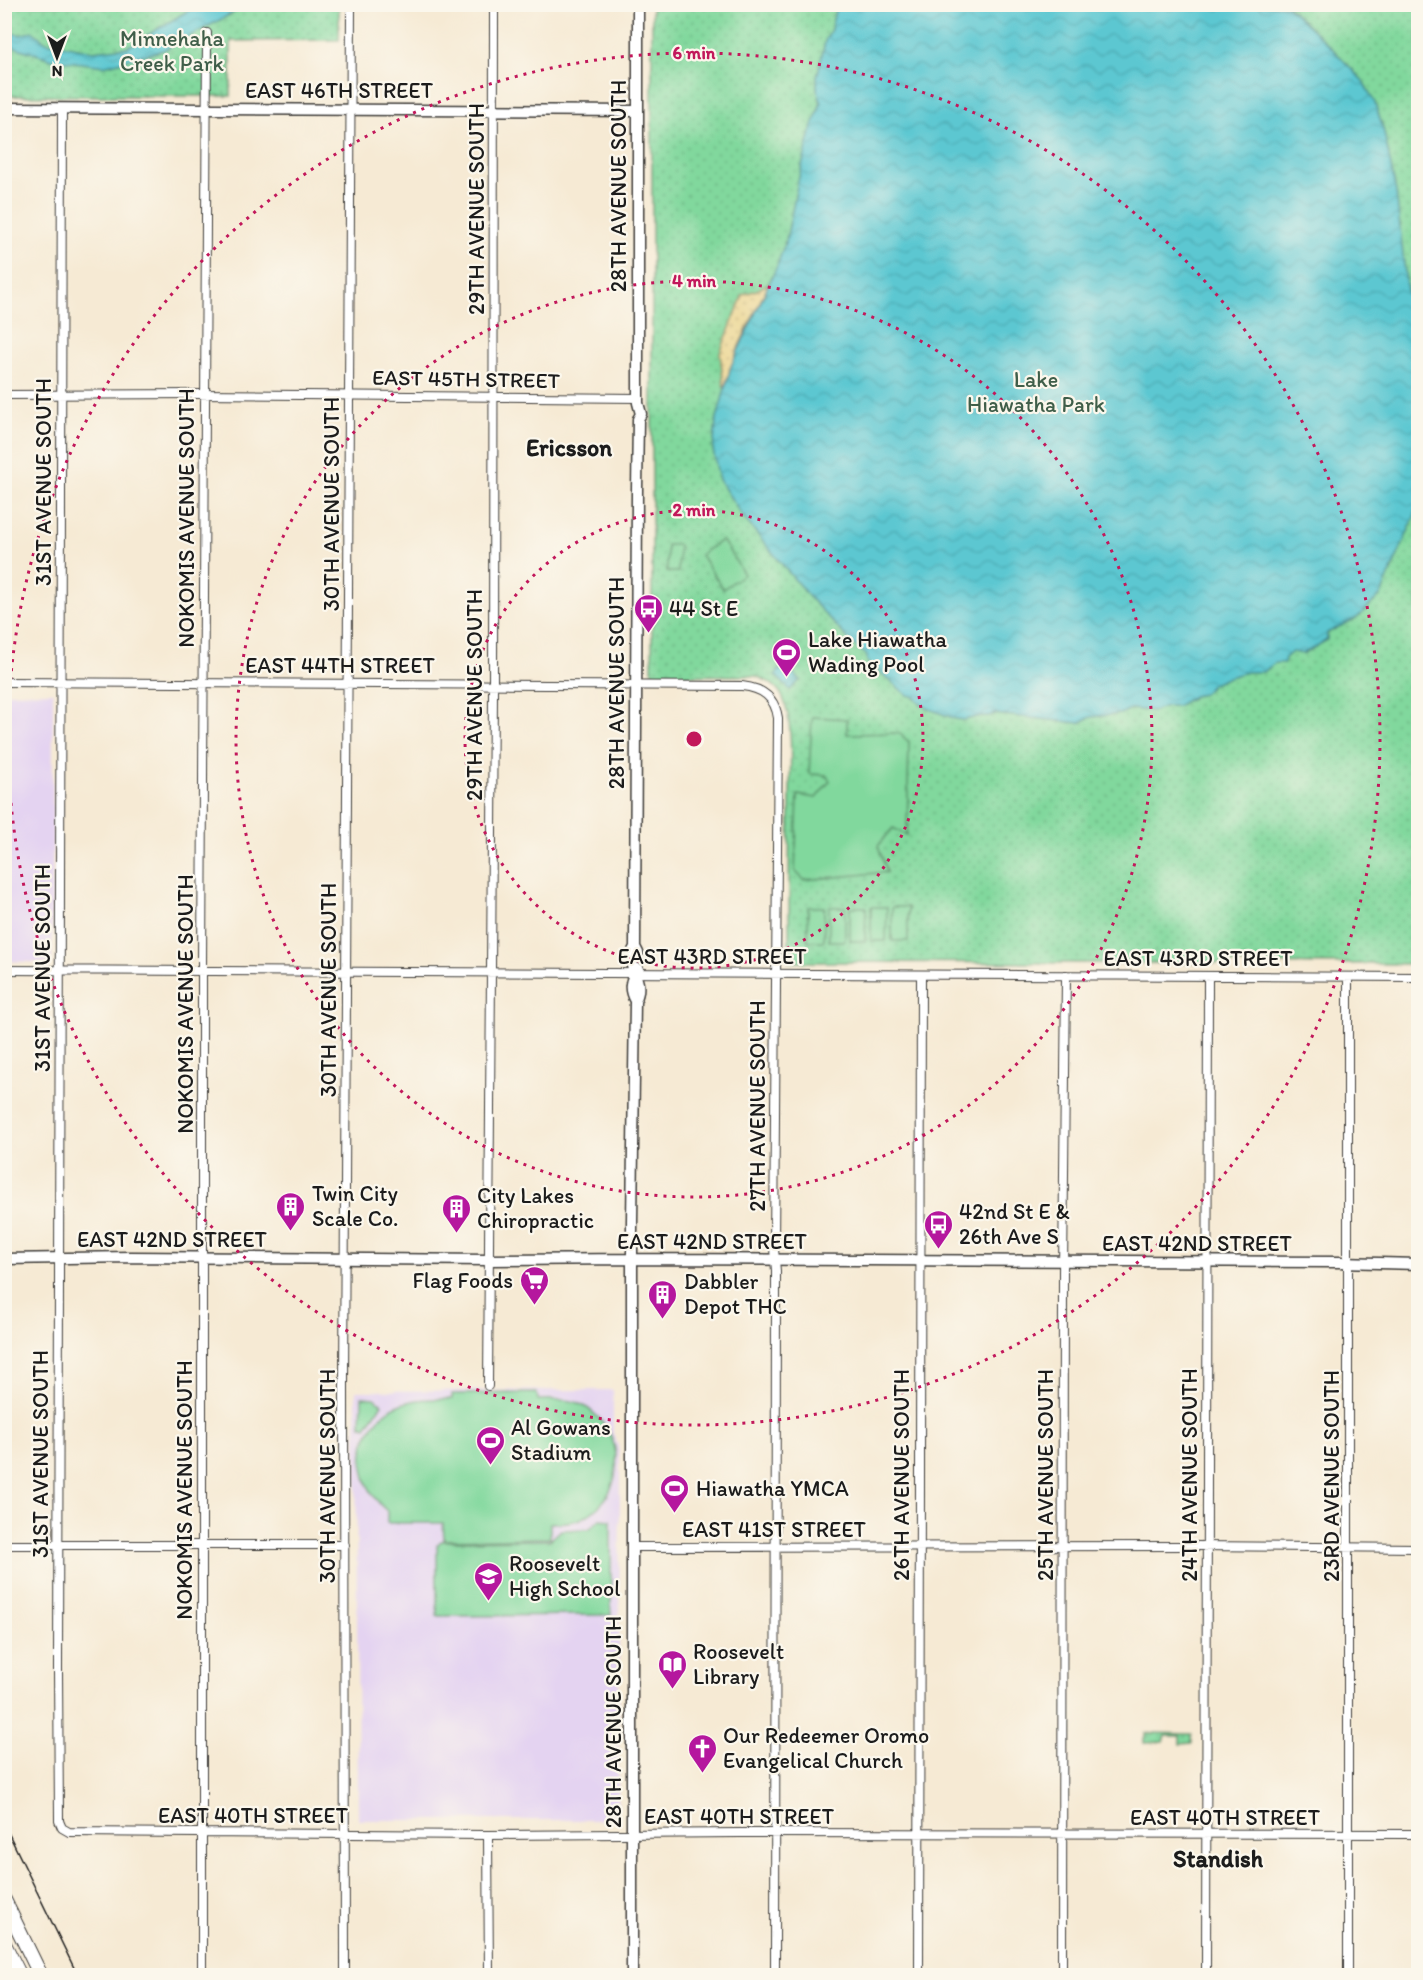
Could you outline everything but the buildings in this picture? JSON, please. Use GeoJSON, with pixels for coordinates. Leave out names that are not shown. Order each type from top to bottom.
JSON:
{"type":"FeatureCollection","features":[{"type":"Feature","properties":{"kind":"highway"},"geometry":{"type":"LineString","coordinates":[[4,1900],[41,1976]]}},
{"type":"Feature","properties":{"kind":"highway"},"geometry":{"type":"LineString","coordinates":[[4,1944],[20,1976]]}},
{"type":"Feature","properties":{"kind":"street","name":"30TH AVENUE SOUTH"},"geometry":{"type":"LineString","coordinates":[[345,1976],[345,1259],[351,4]]}},
{"type":"Feature","properties":{"kind":"street","name":"29TH AVENUE SOUTH"},"geometry":{"type":"LineString","coordinates":[[488,1386],[494,4]]}},
{"type":"Feature","properties":{"kind":"street","name":"28TH AVENUE SOUTH"},"geometry":{"type":"LineString","coordinates":[[632,1976],[635,1001],[631,994],[631,980],[638,969],[638,953],[635,947],[638,418],[635,409],[638,401],[638,4]]}},
{"type":"Feature","properties":{"kind":"street","name":"NOKOMIS AVENUE SOUTH"},"geometry":{"type":"LineString","coordinates":[[202,1976],[202,970],[207,33]]}},
{"type":"Feature","properties":{"kind":"street","name":"EAST 46TH STREET"},"geometry":{"type":"LineString","coordinates":[[4,108],[638,111]]}},
{"type":"Feature","properties":{"kind":"street","name":"31ST AVENUE SOUTH"},"geometry":{"type":"LineString","coordinates":[[62,108],[58,1258],[59,1821],[62,1828]]}},
{"type":"Feature","properties":{"kind":"street","name":"EAST 45TH STREET"},"geometry":{"type":"LineString","coordinates":[[4,395],[205,394],[638,401]]}},
{"type":"Feature","properties":{"kind":"street","name":"EAST 44TH STREET"},"geometry":{"type":"LineString","coordinates":[[4,682],[742,686],[756,687],[767,693],[775,705]]}},
{"type":"Feature","properties":{"kind":"street","name":"27TH AVENUE SOUTH"},"geometry":{"type":"LineString","coordinates":[[775,705],[778,718],[775,974],[775,1976]]}},
{"type":"Feature","properties":{"kind":"street","name":"EAST 43RD STREET"},"geometry":{"type":"LineString","coordinates":[[4,970],[1419,977]]}},
{"type":"Feature","properties":{"kind":"street","name":"26TH AVENUE SOUTH"},"geometry":{"type":"LineString","coordinates":[[919,1976],[921,975]]}},
{"type":"Feature","properties":{"kind":"street","name":"25TH AVENUE SOUTH"},"geometry":{"type":"LineString","coordinates":[[1062,1976],[1066,975]]}},
{"type":"Feature","properties":{"kind":"street","name":"24TH AVENUE SOUTH"},"geometry":{"type":"LineString","coordinates":[[1206,1976],[1208,975]]}},
{"type":"Feature","properties":{"kind":"street","name":"23RD AVENUE SOUTH"},"geometry":{"type":"LineString","coordinates":[[1348,977],[1348,1976]]}},
{"type":"Feature","properties":{"kind":"street","name":"EAST 42ND STREET"},"geometry":{"type":"LineString","coordinates":[[4,1259],[920,1260],[1419,1264]]}},
{"type":"Feature","properties":{"kind":"street"},"geometry":{"type":"LineString","coordinates":[[4,1545],[345,1545]]}},
{"type":"Feature","properties":{"kind":"street","name":"EAST 41ST STREET"},"geometry":{"type":"LineString","coordinates":[[633,1547],[1419,1548]]}},
{"type":"Feature","properties":{"kind":"street","name":"EAST 40TH STREET"},"geometry":{"type":"LineString","coordinates":[[62,1828],[69,1832],[488,1835],[632,1833],[1419,1834]]}},
{"type":"Feature","properties":{"kind":"street"},"geometry":{"type":"LineString","coordinates":[[488,1835],[489,1976]]}},
{"type":"Feature","properties":{"kind":"shaded area"},"geometry":{"type":"Polygon","coordinates":[[[53,692],[52,963],[5,961],[5,693],[53,692]]]}},
{"type":"Feature","properties":{"kind":"shaded area","name":"Roosevelt High School"},"geometry":{"type":"Polygon","coordinates":[[[613,1390],[613,1433],[618,1445],[620,1462],[618,1817],[614,1820],[358,1820],[356,1391],[613,1390]]]}},
{"type":"Feature","properties":{"kind":"green space","name":"Minnehaha Creek Park"},"geometry":{"type":"Polygon","coordinates":[[[4,5],[339,5],[339,40],[231,41],[231,96],[5,96],[4,5]]]}},
{"type":"Feature","properties":{"kind":"green space","name":"Lake Hiawatha Park"},"geometry":{"type":"Polygon","coordinates":[[[652,5],[1418,5],[1418,964],[789,962],[791,746],[789,720],[783,698],[772,684],[755,676],[652,675],[652,5]]]}},
{"type":"Feature","properties":{"kind":"green space"},"geometry":{"type":"Polygon","coordinates":[[[722,540],[744,574],[723,589],[701,555],[722,540]]]}},
{"type":"Feature","properties":{"kind":"green space"},"geometry":{"type":"Polygon","coordinates":[[[667,545],[679,545],[678,572],[667,572],[667,545]]]}},
{"type":"Feature","properties":{"kind":"green space"},"geometry":{"type":"Polygon","coordinates":[[[812,717],[847,719],[847,734],[899,733],[909,742],[907,835],[893,828],[878,846],[887,872],[804,880],[795,871],[798,795],[816,798],[830,781],[826,775],[809,774],[812,717]]]}},
{"type":"Feature","properties":{"kind":"green space"},"geometry":{"type":"Polygon","coordinates":[[[808,907],[824,907],[824,941],[808,941],[808,907]]]}},
{"type":"Feature","properties":{"kind":"green space"},"geometry":{"type":"Polygon","coordinates":[[[829,907],[845,907],[845,941],[829,941],[829,907]]]}},
{"type":"Feature","properties":{"kind":"green space"},"geometry":{"type":"Polygon","coordinates":[[[850,907],[866,907],[865,941],[850,941],[850,907]]]}},
{"type":"Feature","properties":{"kind":"green space"},"geometry":{"type":"Polygon","coordinates":[[[871,907],[887,907],[886,941],[871,941],[871,907]]]}},
{"type":"Feature","properties":{"kind":"green space"},"geometry":{"type":"Polygon","coordinates":[[[892,907],[908,907],[908,941],[892,941],[892,907]]]}},
{"type":"Feature","properties":{"kind":"green space","name":"Al Gowans Stadium"},"geometry":{"type":"Polygon","coordinates":[[[537,1393],[538,1400],[574,1401],[582,1405],[601,1420],[609,1433],[615,1447],[615,1476],[603,1502],[592,1512],[578,1520],[550,1523],[550,1538],[444,1540],[443,1523],[387,1523],[387,1511],[375,1499],[367,1484],[363,1469],[366,1438],[385,1413],[401,1404],[413,1401],[452,1399],[452,1394],[537,1393]]]}},
{"type":"Feature","properties":{"kind":"green space"},"geometry":{"type":"Polygon","coordinates":[[[362,1397],[375,1398],[382,1404],[366,1427],[361,1425],[362,1397]]]}},
{"type":"Feature","properties":{"kind":"green space"},"geometry":{"type":"Polygon","coordinates":[[[600,1519],[611,1520],[611,1615],[437,1616],[437,1545],[441,1541],[550,1540],[561,1530],[589,1529],[600,1519]]]}},
{"type":"Feature","properties":{"kind":"green space"},"geometry":{"type":"Polygon","coordinates":[[[1146,1733],[1192,1734],[1192,1743],[1180,1744],[1180,1736],[1166,1736],[1164,1742],[1144,1743],[1146,1733]]]}},
{"type":"Feature","properties":{"kind":"sand"},"geometry":{"type":"Polygon","coordinates":[[[769,283],[739,346],[724,388],[720,353],[743,295],[769,283]]]}},
{"type":"Feature","properties":{"kind":"water"},"geometry":{"type":"Polygon","coordinates":[[[210,4],[243,5],[235,12],[164,50],[104,66],[51,59],[5,44],[5,32],[21,35],[32,31],[46,42],[93,51],[128,47],[189,10],[210,4]]]}},
{"type":"Feature","properties":{"kind":"water"},"geometry":{"type":"Polygon","coordinates":[[[833,5],[877,5],[882,8],[892,5],[1286,5],[1362,80],[1375,103],[1384,132],[1396,191],[1407,291],[1417,345],[1418,508],[1381,595],[1357,618],[1327,633],[1327,640],[1303,654],[1292,652],[1285,658],[1284,663],[1275,663],[1263,672],[1247,672],[1213,684],[1203,694],[1194,696],[1177,706],[1166,706],[1153,711],[1130,709],[1121,714],[1091,717],[1079,723],[994,714],[964,720],[956,719],[927,708],[912,696],[907,695],[867,661],[867,656],[809,597],[743,517],[719,480],[713,450],[716,422],[731,366],[777,266],[787,236],[798,181],[821,102],[817,89],[817,77],[825,41],[831,29],[835,10],[833,5]]]}},
{"type":"Feature","properties":{"kind":"water","name":"Lake Hiawatha Wading Pool"},"geometry":{"type":"Polygon","coordinates":[[[785,665],[800,680],[790,690],[775,675],[785,665]]]}},
{"type":"Feature","properties":{"kind":"tram line"},"geometry":{"type":"LineString","coordinates":[[4,1824],[78,1976]]}},
{"type":"Feature","properties":{"kind":"place","name":"44 St E"},"geometry":{"type":"Point","coordinates":[648,634]}},
{"type":"Feature","properties":{"kind":"place","name":"Lake Hiawatha Wading Pool"},"geometry":{"type":"Point","coordinates":[787,678]}},
{"type":"Feature","properties":{"kind":"place","name":"Twin City Scale Co."},"geometry":{"type":"Point","coordinates":[291,1232]}},
{"type":"Feature","properties":{"kind":"place","name":"City Lakes Chiropractic"},"geometry":{"type":"Point","coordinates":[456,1234]}},
{"type":"Feature","properties":{"kind":"place","name":"42nd St E & 26th Ave S"},"geometry":{"type":"Point","coordinates":[938,1250]}},
{"type":"Feature","properties":{"kind":"place","name":"Flag Foods"},"geometry":{"type":"Point","coordinates":[534,1306]}},
{"type":"Feature","properties":{"kind":"place","name":"Dabbler Depot THC"},"geometry":{"type":"Point","coordinates":[663,1320]}},
{"type":"Feature","properties":{"kind":"place","name":"Al Gowans Stadium"},"geometry":{"type":"Point","coordinates":[490,1466]}},
{"type":"Feature","properties":{"kind":"place","name":"Hiawatha YMCA"},"geometry":{"type":"Point","coordinates":[675,1514]}},
{"type":"Feature","properties":{"kind":"place","name":"Roosevelt High School"},"geometry":{"type":"Point","coordinates":[488,1602]}},
{"type":"Feature","properties":{"kind":"place","name":"Roosevelt Library"},"geometry":{"type":"Point","coordinates":[672,1690]}},
{"type":"Feature","properties":{"kind":"place","name":"Our Redeemer Oromo Evangelical Church"},"geometry":{"type":"Point","coordinates":[702,1774]}},
{"type":"Feature","properties":{"kind":"district","name":"Ericsson"},"geometry":{"type":"Point","coordinates":[569,447]}},
{"type":"Feature","properties":{"kind":"district","name":"Standish"},"geometry":{"type":"Point","coordinates":[1218,1858]}}]}
